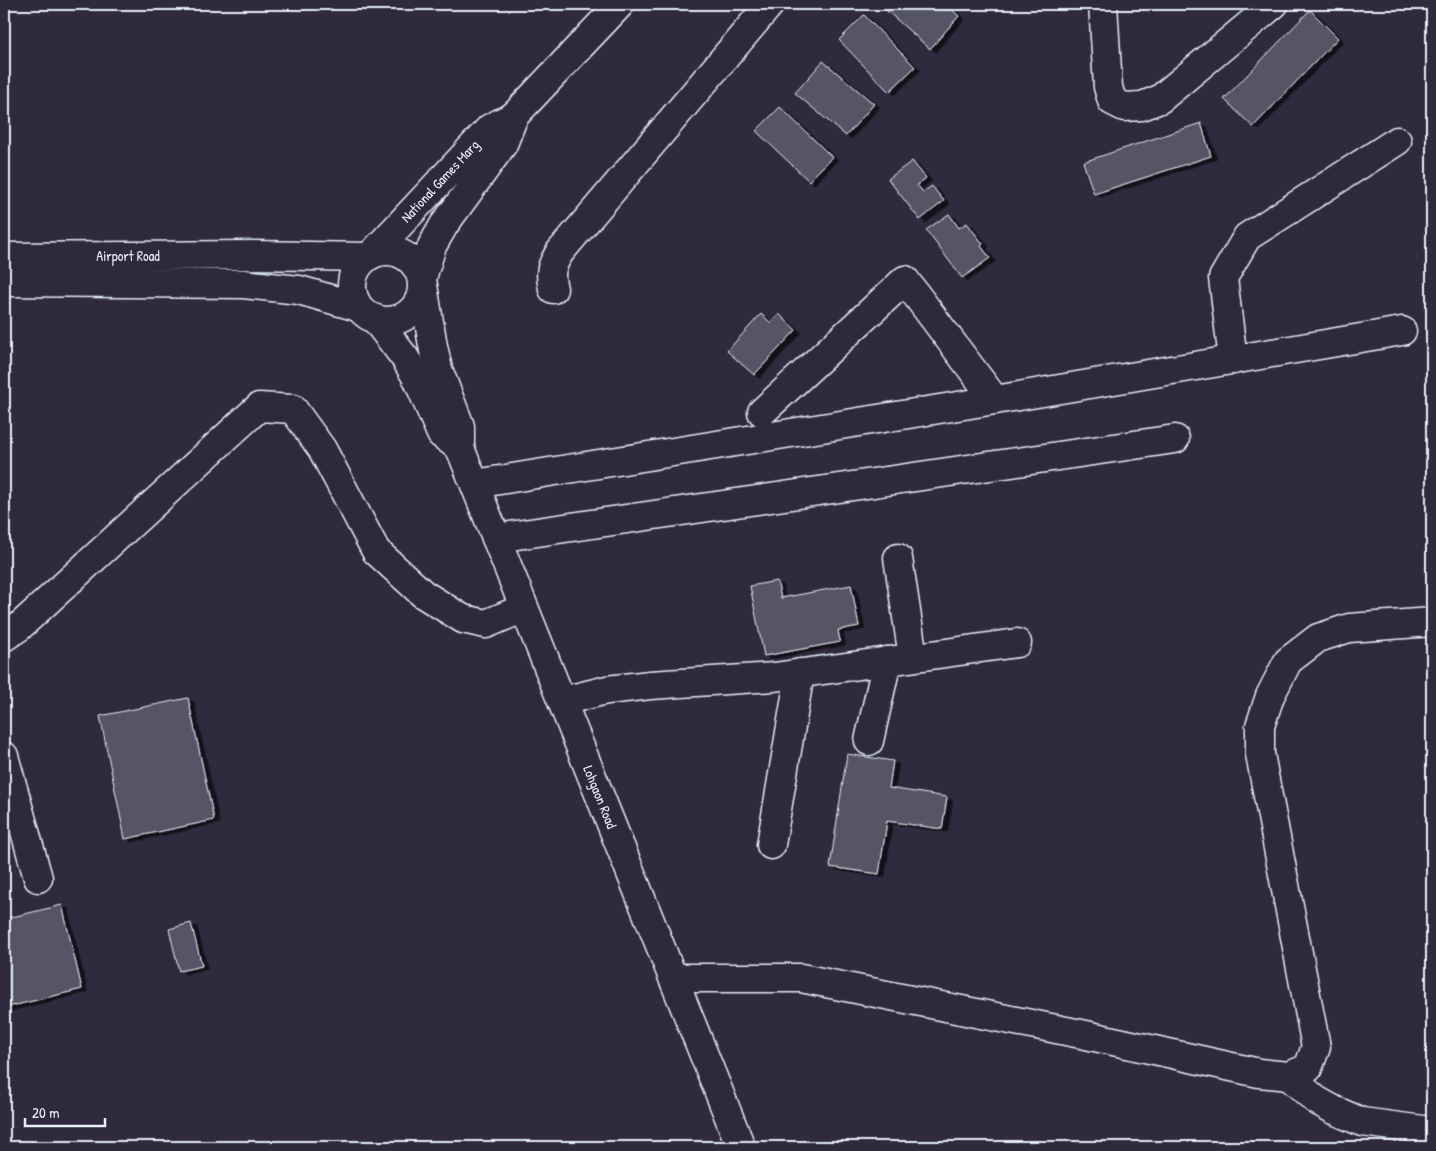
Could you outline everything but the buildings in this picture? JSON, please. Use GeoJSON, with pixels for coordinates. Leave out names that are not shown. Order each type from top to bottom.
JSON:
{"type":"FeatureCollection","features":[{"type":"Feature","properties":{"kind":"main road","name":"National Games Marg"},"geometry":{"type":"LineString","coordinates":[[370,256],[490,128],[514,116],[620,4]]}},
{"type":"Feature","properties":{"kind":"main road"},"geometry":{"type":"LineString","coordinates":[[553,289],[551,264],[560,252],[770,4]]}},
{"type":"Feature","properties":{"kind":"main road"},"geometry":{"type":"LineString","coordinates":[[1103,4],[1108,87],[1112,101],[1124,107],[1142,106],[1160,99],[1274,4]]}},
{"type":"Feature","properties":{"kind":"main road","name":"National Games Marg"},"geometry":{"type":"LineString","coordinates":[[422,281],[432,246],[444,225],[503,144],[514,116]]}},
{"type":"Feature","properties":{"kind":"main road"},"geometry":{"type":"LineString","coordinates":[[1233,360],[1223,278],[1247,237],[1397,141]]}},
{"type":"Feature","properties":{"kind":"main road"},"geometry":{"type":"LineString","coordinates":[[386,251],[400,253],[416,265],[422,281],[436,362],[460,426],[460,448],[441,434],[413,371],[405,358],[352,294],[352,280],[357,268],[361,262],[370,256],[386,251]]}},
{"type":"Feature","properties":{"kind":"main road","name":"Airport Road"},"geometry":{"type":"LineString","coordinates":[[4,257],[370,256]]}},
{"type":"Feature","properties":{"kind":"main road"},"geometry":{"type":"LineString","coordinates":[[762,412],[905,280],[995,400]]}},
{"type":"Feature","properties":{"kind":"main road"},"geometry":{"type":"LineString","coordinates":[[4,282],[243,284],[299,290],[388,321],[408,315],[413,310],[420,298],[422,281]]}},
{"type":"Feature","properties":{"kind":"main road"},"geometry":{"type":"LineString","coordinates":[[475,484],[995,400],[1402,331]]}},
{"type":"Feature","properties":{"kind":"main road"},"geometry":{"type":"LineString","coordinates":[[4,637],[19,627],[259,407],[293,410],[322,449],[376,551],[423,594],[463,619],[486,624],[524,608]]}},
{"type":"Feature","properties":{"kind":"main road"},"geometry":{"type":"LineString","coordinates":[[496,538],[1175,439]]}},
{"type":"Feature","properties":{"kind":"main road","name":"Lohgaon Road"},"geometry":{"type":"LineString","coordinates":[[460,448],[741,1147]]}},
{"type":"Feature","properties":{"kind":"main road"},"geometry":{"type":"LineString","coordinates":[[870,741],[900,659],[898,558]]}},
{"type":"Feature","properties":{"kind":"main road"},"geometry":{"type":"LineString","coordinates":[[673,978],[802,978],[1259,1072],[1289,1076],[1308,1068],[1316,1047],[1260,754],[1260,726],[1270,696],[1288,661],[1318,638],[1349,628],[1432,622]]}},
{"type":"Feature","properties":{"kind":"main road"},"geometry":{"type":"LineString","coordinates":[[562,701],[607,690],[650,685],[774,677],[1016,643]]}},
{"type":"Feature","properties":{"kind":"main road"},"geometry":{"type":"LineString","coordinates":[[771,845],[800,673]]}},
{"type":"Feature","properties":{"kind":"main road"},"geometry":{"type":"LineString","coordinates":[[4,756],[38,878]]}},
{"type":"Feature","properties":{"kind":"main road"},"geometry":{"type":"LineString","coordinates":[[1289,1076],[1316,1100],[1362,1122],[1432,1130]]}}]}
